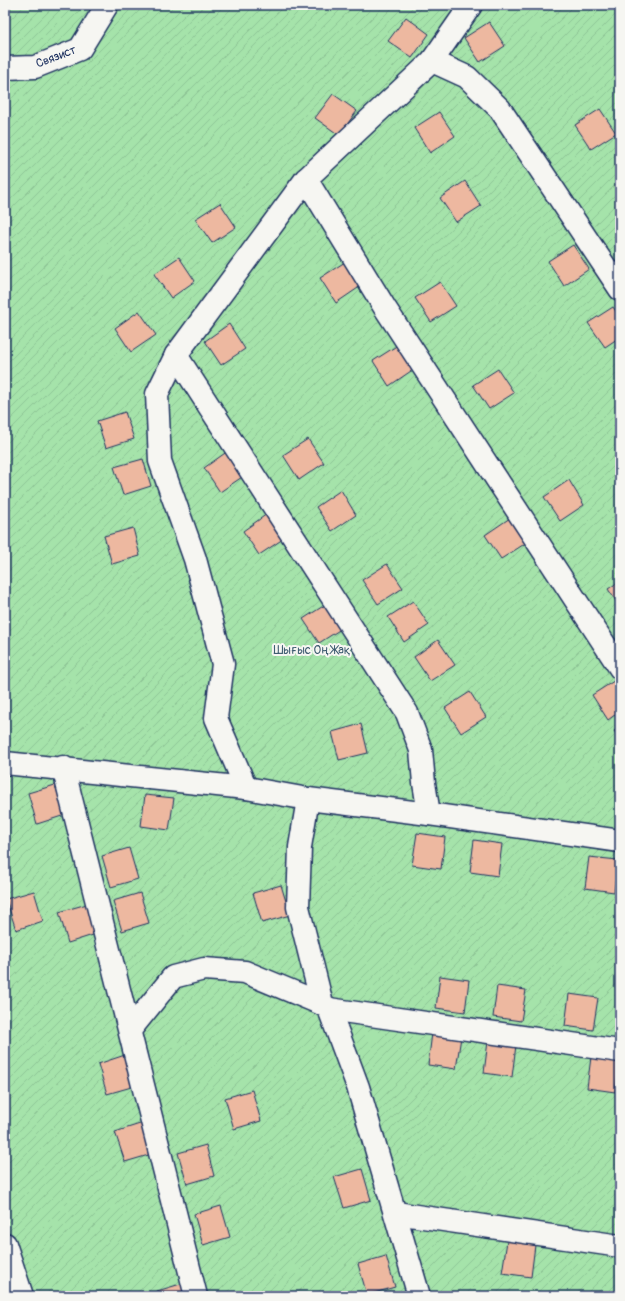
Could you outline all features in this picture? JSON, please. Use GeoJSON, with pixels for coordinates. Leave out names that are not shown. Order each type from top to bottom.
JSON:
{"type":"FeatureCollection","features":[{"type":"Feature","properties":{"kind":"street","name":"Связист"},"geometry":{"type":"LineString","coordinates":[[5,68],[35,67],[80,49],[107,5]]}},
{"type":"Feature","properties":{"kind":"street"},"geometry":{"type":"LineString","coordinates":[[246,788],[216,718],[223,664],[195,559],[160,461],[157,394],[176,354],[306,179],[432,61],[471,5]]}},
{"type":"Feature","properties":{"kind":"street"},"geometry":{"type":"LineString","coordinates":[[432,61],[467,77],[500,109],[620,289]]}},
{"type":"Feature","properties":{"kind":"street"},"geometry":{"type":"LineString","coordinates":[[306,179],[389,315],[620,668]]}},
{"type":"Feature","properties":{"kind":"street"},"geometry":{"type":"LineString","coordinates":[[176,354],[407,713],[421,750],[429,814]]}},
{"type":"Feature","properties":{"kind":"street"},"geometry":{"type":"LineString","coordinates":[[5,763],[246,788],[308,799],[429,814],[620,841]]}},
{"type":"Feature","properties":{"kind":"street"},"geometry":{"type":"LineString","coordinates":[[63,768],[196,1296]]}},
{"type":"Feature","properties":{"kind":"street"},"geometry":{"type":"LineString","coordinates":[[308,799],[300,847],[298,907],[326,1006],[358,1087],[419,1296]]}},
{"type":"Feature","properties":{"kind":"street"},"geometry":{"type":"LineString","coordinates":[[130,1030],[173,977],[204,969],[245,972],[326,1006],[620,1051]]}},
{"type":"Feature","properties":{"kind":"street"},"geometry":{"type":"LineString","coordinates":[[396,1213],[620,1246]]}},
{"type":"Feature","properties":{"kind":"street"},"geometry":{"type":"LineString","coordinates":[[5,1244],[22,1296]]}},
{"type":"Feature","properties":{"kind":"green space","name":"Шығыс Оң Жақ"},"geometry":{"type":"Polygon","coordinates":[[[5,5],[620,5],[620,1296],[5,1296],[5,5]]]}},
{"type":"Feature","properties":{"kind":"building"},"geometry":{"type":"Polygon","coordinates":[[[406,17],[429,34],[412,58],[388,41],[406,17]]]}},
{"type":"Feature","properties":{"kind":"building"},"geometry":{"type":"Polygon","coordinates":[[[489,22],[505,46],[480,62],[464,38],[489,22]]]}},
{"type":"Feature","properties":{"kind":"building"},"geometry":{"type":"Polygon","coordinates":[[[333,94],[357,111],[339,135],[315,118],[333,94]]]}},
{"type":"Feature","properties":{"kind":"building"},"geometry":{"type":"Polygon","coordinates":[[[600,109],[616,133],[591,149],[575,125],[600,109]]]}},
{"type":"Feature","properties":{"kind":"building"},"geometry":{"type":"Polygon","coordinates":[[[439,112],[455,136],[430,153],[414,128],[439,112]]]}},
{"type":"Feature","properties":{"kind":"building"},"geometry":{"type":"Polygon","coordinates":[[[465,181],[481,206],[456,222],[440,198],[465,181]]]}},
{"type":"Feature","properties":{"kind":"building"},"geometry":{"type":"Polygon","coordinates":[[[220,203],[236,227],[212,243],[195,219],[220,203]]]}},
{"type":"Feature","properties":{"kind":"building"},"geometry":{"type":"Polygon","coordinates":[[[573,245],[589,269],[564,286],[548,261],[573,245]]]}},
{"type":"Feature","properties":{"kind":"building"},"geometry":{"type":"Polygon","coordinates":[[[179,257],[195,281],[171,298],[154,274],[179,257]]]}},
{"type":"Feature","properties":{"kind":"building"},"geometry":{"type":"Polygon","coordinates":[[[345,262],[361,286],[336,303],[320,278],[345,262]]]}},
{"type":"Feature","properties":{"kind":"building"},"geometry":{"type":"Polygon","coordinates":[[[440,282],[456,306],[431,322],[415,298],[440,282]]]}},
{"type":"Feature","properties":{"kind":"building"},"geometry":{"type":"Polygon","coordinates":[[[613,307],[620,317],[620,337],[605,347],[588,323],[613,307]]]}},
{"type":"Feature","properties":{"kind":"building"},"geometry":{"type":"Polygon","coordinates":[[[139,311],[156,335],[131,352],[115,328],[139,311]]]}},
{"type":"Feature","properties":{"kind":"building"},"geometry":{"type":"Polygon","coordinates":[[[229,324],[245,349],[221,365],[205,341],[229,324]]]}},
{"type":"Feature","properties":{"kind":"building"},"geometry":{"type":"Polygon","coordinates":[[[398,345],[414,369],[389,386],[373,361],[398,345]]]}},
{"type":"Feature","properties":{"kind":"building"},"geometry":{"type":"Polygon","coordinates":[[[498,369],[514,393],[489,409],[473,385],[498,369]]]}},
{"type":"Feature","properties":{"kind":"building"},"geometry":{"type":"Polygon","coordinates":[[[125,412],[134,439],[106,448],[97,421],[125,412]]]}},
{"type":"Feature","properties":{"kind":"building"},"geometry":{"type":"Polygon","coordinates":[[[308,439],[324,463],[299,480],[283,455],[308,439]]]}},
{"type":"Feature","properties":{"kind":"building"},"geometry":{"type":"Polygon","coordinates":[[[228,451],[245,475],[220,492],[204,468],[228,451]]]}},
{"type":"Feature","properties":{"kind":"building"},"geometry":{"type":"Polygon","coordinates":[[[143,459],[151,486],[123,495],[114,467],[143,459]]]}},
{"type":"Feature","properties":{"kind":"building"},"geometry":{"type":"Polygon","coordinates":[[[569,480],[584,505],[560,521],[544,497],[569,480]]]}},
{"type":"Feature","properties":{"kind":"building"},"geometry":{"type":"Polygon","coordinates":[[[341,490],[356,515],[332,531],[316,507],[341,490]]]}},
{"type":"Feature","properties":{"kind":"building"},"geometry":{"type":"Polygon","coordinates":[[[267,514],[283,539],[259,555],[243,531],[267,514]]]}},
{"type":"Feature","properties":{"kind":"building"},"geometry":{"type":"Polygon","coordinates":[[[510,518],[526,543],[501,559],[485,535],[510,518]]]}},
{"type":"Feature","properties":{"kind":"building"},"geometry":{"type":"Polygon","coordinates":[[[133,528],[140,556],[112,564],[104,536],[133,528]]]}},
{"type":"Feature","properties":{"kind":"building"},"geometry":{"type":"Polygon","coordinates":[[[387,564],[403,588],[378,604],[362,580],[387,564]]]}},
{"type":"Feature","properties":{"kind":"building"},"geometry":{"type":"Polygon","coordinates":[[[620,581],[620,607],[608,589],[620,581]]]}},
{"type":"Feature","properties":{"kind":"building"},"geometry":{"type":"Polygon","coordinates":[[[413,601],[429,625],[404,642],[388,617],[413,601]]]}},
{"type":"Feature","properties":{"kind":"building"},"geometry":{"type":"Polygon","coordinates":[[[328,603],[344,627],[319,643],[303,619],[328,603]]]}},
{"type":"Feature","properties":{"kind":"building"},"geometry":{"type":"Polygon","coordinates":[[[438,640],[455,665],[430,681],[414,657],[438,640]]]}},
{"type":"Feature","properties":{"kind":"building"},"geometry":{"type":"Polygon","coordinates":[[[617,679],[620,684],[620,711],[608,720],[592,695],[617,679]]]}},
{"type":"Feature","properties":{"kind":"building"},"geometry":{"type":"Polygon","coordinates":[[[470,692],[486,717],[461,733],[445,708],[470,692]]]}},
{"type":"Feature","properties":{"kind":"building"},"geometry":{"type":"Polygon","coordinates":[[[361,724],[368,753],[339,760],[332,732],[361,724]]]}},
{"type":"Feature","properties":{"kind":"building"},"geometry":{"type":"Polygon","coordinates":[[[620,727],[620,739],[614,731],[620,727]]]}},
{"type":"Feature","properties":{"kind":"building"},"geometry":{"type":"Polygon","coordinates":[[[55,785],[65,815],[37,824],[28,793],[55,785]]]}},
{"type":"Feature","properties":{"kind":"building"},"geometry":{"type":"Polygon","coordinates":[[[145,795],[174,798],[169,830],[141,826],[145,795]]]}},
{"type":"Feature","properties":{"kind":"building"},"geometry":{"type":"Polygon","coordinates":[[[417,833],[445,837],[441,869],[412,865],[417,833]]]}},
{"type":"Feature","properties":{"kind":"building"},"geometry":{"type":"Polygon","coordinates":[[[474,840],[502,844],[498,876],[470,872],[474,840]]]}},
{"type":"Feature","properties":{"kind":"building"},"geometry":{"type":"Polygon","coordinates":[[[129,848],[138,879],[111,887],[102,856],[129,848]]]}},
{"type":"Feature","properties":{"kind":"building"},"geometry":{"type":"Polygon","coordinates":[[[589,857],[618,860],[614,892],[585,888],[589,857]]]}},
{"type":"Feature","properties":{"kind":"building"},"geometry":{"type":"Polygon","coordinates":[[[281,885],[290,915],[262,923],[253,893],[281,885]]]}},
{"type":"Feature","properties":{"kind":"building"},"geometry":{"type":"Polygon","coordinates":[[[34,891],[43,921],[16,930],[6,899],[34,891]]]}},
{"type":"Feature","properties":{"kind":"building"},"geometry":{"type":"Polygon","coordinates":[[[140,893],[149,923],[122,931],[113,901],[140,893]]]}},
{"type":"Feature","properties":{"kind":"building"},"geometry":{"type":"Polygon","coordinates":[[[87,904],[96,934],[68,943],[59,912],[87,904]]]}},
{"type":"Feature","properties":{"kind":"building"},"geometry":{"type":"Polygon","coordinates":[[[440,976],[469,980],[465,1012],[436,1008],[440,976]]]}},
{"type":"Feature","properties":{"kind":"building"},"geometry":{"type":"Polygon","coordinates":[[[497,986],[526,990],[521,1021],[493,1017],[497,986]]]}},
{"type":"Feature","properties":{"kind":"building"},"geometry":{"type":"Polygon","coordinates":[[[569,994],[598,998],[593,1030],[565,1026],[569,994]]]}},
{"type":"Feature","properties":{"kind":"building"},"geometry":{"type":"Polygon","coordinates":[[[432,1033],[461,1037],[456,1069],[428,1065],[432,1033]]]}},
{"type":"Feature","properties":{"kind":"building"},"geometry":{"type":"Polygon","coordinates":[[[488,1041],[516,1045],[512,1077],[484,1073],[488,1041]]]}},
{"type":"Feature","properties":{"kind":"building"},"geometry":{"type":"Polygon","coordinates":[[[125,1055],[135,1086],[107,1094],[98,1064],[125,1055]]]}},
{"type":"Feature","properties":{"kind":"building"},"geometry":{"type":"Polygon","coordinates":[[[591,1057],[620,1061],[615,1092],[587,1088],[591,1057]]]}},
{"type":"Feature","properties":{"kind":"building"},"geometry":{"type":"Polygon","coordinates":[[[252,1090],[261,1121],[234,1129],[225,1098],[252,1090]]]}},
{"type":"Feature","properties":{"kind":"building"},"geometry":{"type":"Polygon","coordinates":[[[143,1123],[152,1154],[125,1162],[115,1132],[143,1123]]]}},
{"type":"Feature","properties":{"kind":"building"},"geometry":{"type":"Polygon","coordinates":[[[206,1145],[214,1176],[187,1184],[178,1153],[206,1145]]]}},
{"type":"Feature","properties":{"kind":"building"},"geometry":{"type":"Polygon","coordinates":[[[362,1169],[371,1200],[344,1208],[334,1177],[362,1169]]]}},
{"type":"Feature","properties":{"kind":"building"},"geometry":{"type":"Polygon","coordinates":[[[221,1206],[230,1237],[203,1245],[194,1214],[221,1206]]]}},
{"type":"Feature","properties":{"kind":"building"},"geometry":{"type":"Polygon","coordinates":[[[507,1241],[535,1245],[531,1277],[502,1273],[507,1241]]]}},
{"type":"Feature","properties":{"kind":"building"},"geometry":{"type":"Polygon","coordinates":[[[386,1256],[395,1287],[367,1295],[358,1264],[386,1256]]]}},
{"type":"Feature","properties":{"kind":"building"},"geometry":{"type":"Polygon","coordinates":[[[184,1283],[188,1296],[158,1296],[157,1291],[184,1283]]]}}]}
